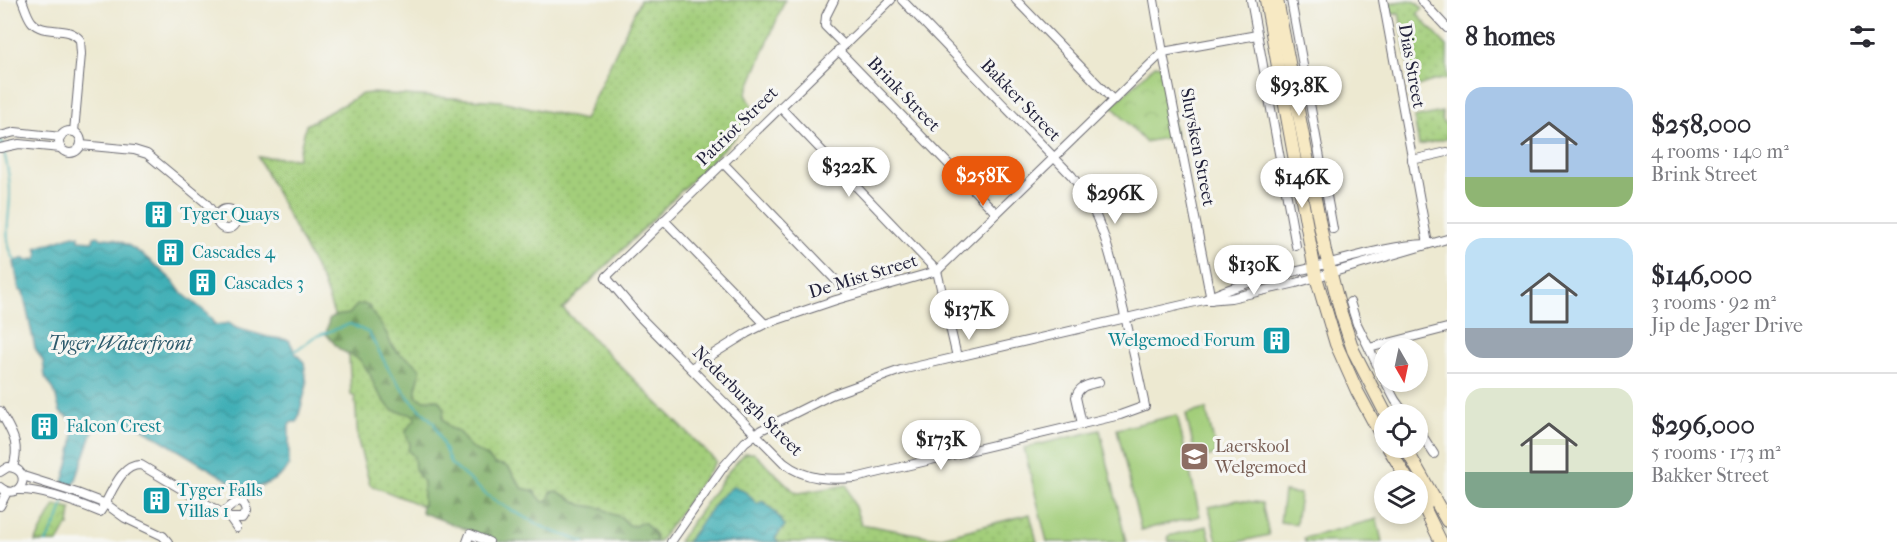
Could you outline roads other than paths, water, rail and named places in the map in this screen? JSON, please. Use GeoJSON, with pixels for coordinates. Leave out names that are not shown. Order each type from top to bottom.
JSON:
{"type":"FeatureCollection","features":[{"type":"Feature","properties":{"kind":"main road"},"geometry":{"type":"LineString","coordinates":[[1266,0],[1315,272],[1336,344],[1374,422]]}},
{"type":"Feature","properties":{"kind":"main road"},"geometry":{"type":"LineString","coordinates":[[1276,0],[1341,313],[1353,350],[1381,404]]}},
{"type":"Feature","properties":{"kind":"main road"},"geometry":{"type":"LineString","coordinates":[[1411,458],[1446,519]]}},
{"type":"Feature","properties":{"kind":"main road"},"geometry":{"type":"LineString","coordinates":[[1428,514],[1441,542]]}},
{"type":"Feature","properties":{"kind":"street"},"geometry":{"type":"LineString","coordinates":[[22,0],[30,20],[35,25],[72,32],[80,40],[81,54],[74,132]]}},
{"type":"Feature","properties":{"kind":"street","name":"Brink Street"},"geometry":{"type":"LineString","coordinates":[[834,0],[826,16],[825,26],[841,47],[996,213]]}},
{"type":"Feature","properties":{"kind":"street","name":"Patriot Street"},"geometry":{"type":"LineString","coordinates":[[607,275],[891,0]]}},
{"type":"Feature","properties":{"kind":"street","name":"Bakker Street"},"geometry":{"type":"LineString","coordinates":[[902,0],[1083,190],[1096,214],[1112,261],[1145,406]]}},
{"type":"Feature","properties":{"kind":"street"},"geometry":{"type":"LineString","coordinates":[[1016,0],[1113,100]]}},
{"type":"Feature","properties":{"kind":"street","name":"Sluysken Street"},"geometry":{"type":"LineString","coordinates":[[1154,0],[1208,299]]}},
{"type":"Feature","properties":{"kind":"street"},"geometry":{"type":"LineString","coordinates":[[1251,0],[1296,246]]}},
{"type":"Feature","properties":{"kind":"street"},"geometry":{"type":"LineString","coordinates":[[1291,0],[1333,229]]}},
{"type":"Feature","properties":{"kind":"street","name":"Dias Street"},"geometry":{"type":"LineString","coordinates":[[1383,0],[1428,244]]}},
{"type":"Feature","properties":{"kind":"street"},"geometry":{"type":"LineString","coordinates":[[1421,0],[1447,28]]}},
{"type":"Feature","properties":{"kind":"street"},"geometry":{"type":"LineString","coordinates":[[1163,52],[1257,35]]}},
{"type":"Feature","properties":{"kind":"street","name":"De Mist Street"},"geometry":{"type":"LineString","coordinates":[[691,368],[765,324],[850,295],[937,271],[1163,52]]}},
{"type":"Feature","properties":{"kind":"street"},"geometry":{"type":"LineString","coordinates":[[780,107],[937,271],[957,357]]}},
{"type":"Feature","properties":{"kind":"street"},"geometry":{"type":"LineString","coordinates":[[4,134],[15,132],[61,137]]}},
{"type":"Feature","properties":{"kind":"street"},"geometry":{"type":"LineString","coordinates":[[61,148],[61,137],[67,132],[74,132],[80,138],[81,145]]}},
{"type":"Feature","properties":{"kind":"street"},"geometry":{"type":"LineString","coordinates":[[0,148],[10,145],[30,145],[61,148],[67,153],[74,152],[81,145]]}},
{"type":"Feature","properties":{"kind":"street"},"geometry":{"type":"LineString","coordinates":[[81,145],[141,151],[220,213]]}},
{"type":"Feature","properties":{"kind":"street"},"geometry":{"type":"LineString","coordinates":[[1412,160],[1447,152]]}},
{"type":"Feature","properties":{"kind":"street"},"geometry":{"type":"LineString","coordinates":[[723,163],[850,295]]}},
{"type":"Feature","properties":{"kind":"street"},"geometry":{"type":"LineString","coordinates":[[664,220],[765,324]]}},
{"type":"Feature","properties":{"kind":"street"},"geometry":{"type":"LineString","coordinates":[[671,542],[735,452],[754,434],[831,395],[901,370],[1208,299],[1231,298],[1409,244],[1428,244],[1447,240]]}},
{"type":"Feature","properties":{"kind":"street","name":"Nederburgh Street"},"geometry":{"type":"LineString","coordinates":[[607,275],[607,280],[754,434],[791,469],[818,479],[855,478],[1120,415],[1145,406]]}},
{"type":"Feature","properties":{"kind":"street"},"geometry":{"type":"LineString","coordinates":[[1350,302],[1357,324],[1374,358]]}},
{"type":"Feature","properties":{"kind":"street"},"geometry":{"type":"LineString","coordinates":[[1369,348],[1447,328]]}},
{"type":"Feature","properties":{"kind":"street"},"geometry":{"type":"LineString","coordinates":[[1082,424],[1077,393],[1082,387],[1099,382]]}},
{"type":"Feature","properties":{"kind":"street"},"geometry":{"type":"LineString","coordinates":[[0,411],[16,445],[17,455],[13,467]]}},
{"type":"Feature","properties":{"kind":"street"},"geometry":{"type":"LineString","coordinates":[[1428,445],[1434,454]]}},
{"type":"Feature","properties":{"kind":"street"},"geometry":{"type":"LineString","coordinates":[[100,512],[124,471],[130,466],[137,465],[145,466],[230,518],[237,528]]}},
{"type":"Feature","properties":{"kind":"street"},"geometry":{"type":"LineString","coordinates":[[0,471],[13,467],[23,476],[106,504],[124,518]]}},
{"type":"Feature","properties":{"kind":"street"},"geometry":{"type":"LineString","coordinates":[[18,490],[23,476]]}},
{"type":"Feature","properties":{"kind":"street"},"geometry":{"type":"LineString","coordinates":[[0,506],[3,489],[26,489],[124,518],[163,536],[168,542]]}},
{"type":"Feature","properties":{"kind":"street"},"geometry":{"type":"LineString","coordinates":[[222,513],[235,502],[246,505],[248,511],[245,516],[240,519],[230,518]]}},
{"type":"Feature","properties":{"kind":"street"},"geometry":{"type":"LineString","coordinates":[[468,538],[489,542]]}},
{"type":"Feature","properties":{"kind":"water","name":"Tyger Waterfront"},"geometry":{"type":"Polygon","coordinates":[[[73,235],[79,236],[79,240],[93,241],[94,237],[98,236],[102,239],[119,241],[139,252],[173,281],[181,292],[207,314],[215,325],[229,323],[236,328],[289,340],[296,354],[304,362],[307,385],[297,422],[289,425],[289,466],[280,476],[263,485],[244,490],[135,424],[119,422],[103,424],[94,429],[74,485],[63,482],[72,449],[72,423],[60,412],[54,390],[45,377],[43,361],[35,348],[23,292],[19,290],[14,262],[24,258],[36,259],[38,254],[36,248],[73,235]]]}},
{"type":"Feature","properties":{"kind":"water"},"geometry":{"type":"Polygon","coordinates":[[[734,486],[747,493],[757,504],[762,501],[766,503],[777,515],[785,526],[775,538],[778,542],[687,542],[719,498],[734,486]]]}},
{"type":"Feature","properties":{"kind":"waterway"},"geometry":{"type":"LineString","coordinates":[[1,140],[10,185],[8,244],[15,260]]}},
{"type":"Feature","properties":{"kind":"waterway"},"geometry":{"type":"LineString","coordinates":[[295,351],[314,337],[350,324],[369,333],[390,372],[410,399],[434,423],[451,464],[488,496],[507,508],[549,530],[584,542]]}},
{"type":"Feature","properties":{"kind":"waterway"},"geometry":{"type":"LineString","coordinates":[[46,542],[59,518],[64,501]]}},
{"type":"Feature","properties":{"kind":"place","name":"Tyger Quays"},"geometry":{"type":"Point","coordinates":[159,214]}},
{"type":"Feature","properties":{"kind":"place","name":"Cascades 4"},"geometry":{"type":"Point","coordinates":[171,252]}},
{"type":"Feature","properties":{"kind":"place","name":"Cascades 3"},"geometry":{"type":"Point","coordinates":[203,283]}},
{"type":"Feature","properties":{"kind":"place","name":"Welgemoed Forum"},"geometry":{"type":"Point","coordinates":[1276,340]}},
{"type":"Feature","properties":{"kind":"place","name":"Falcon Crest"},"geometry":{"type":"Point","coordinates":[45,426]}},
{"type":"Feature","properties":{"kind":"place","name":"Laerskool Welgemoed"},"geometry":{"type":"Point","coordinates":[1194,456]}},
{"type":"Feature","properties":{"kind":"place","name":"Tyger Falls Villas 1"},"geometry":{"type":"Point","coordinates":[156,500]}}]}
